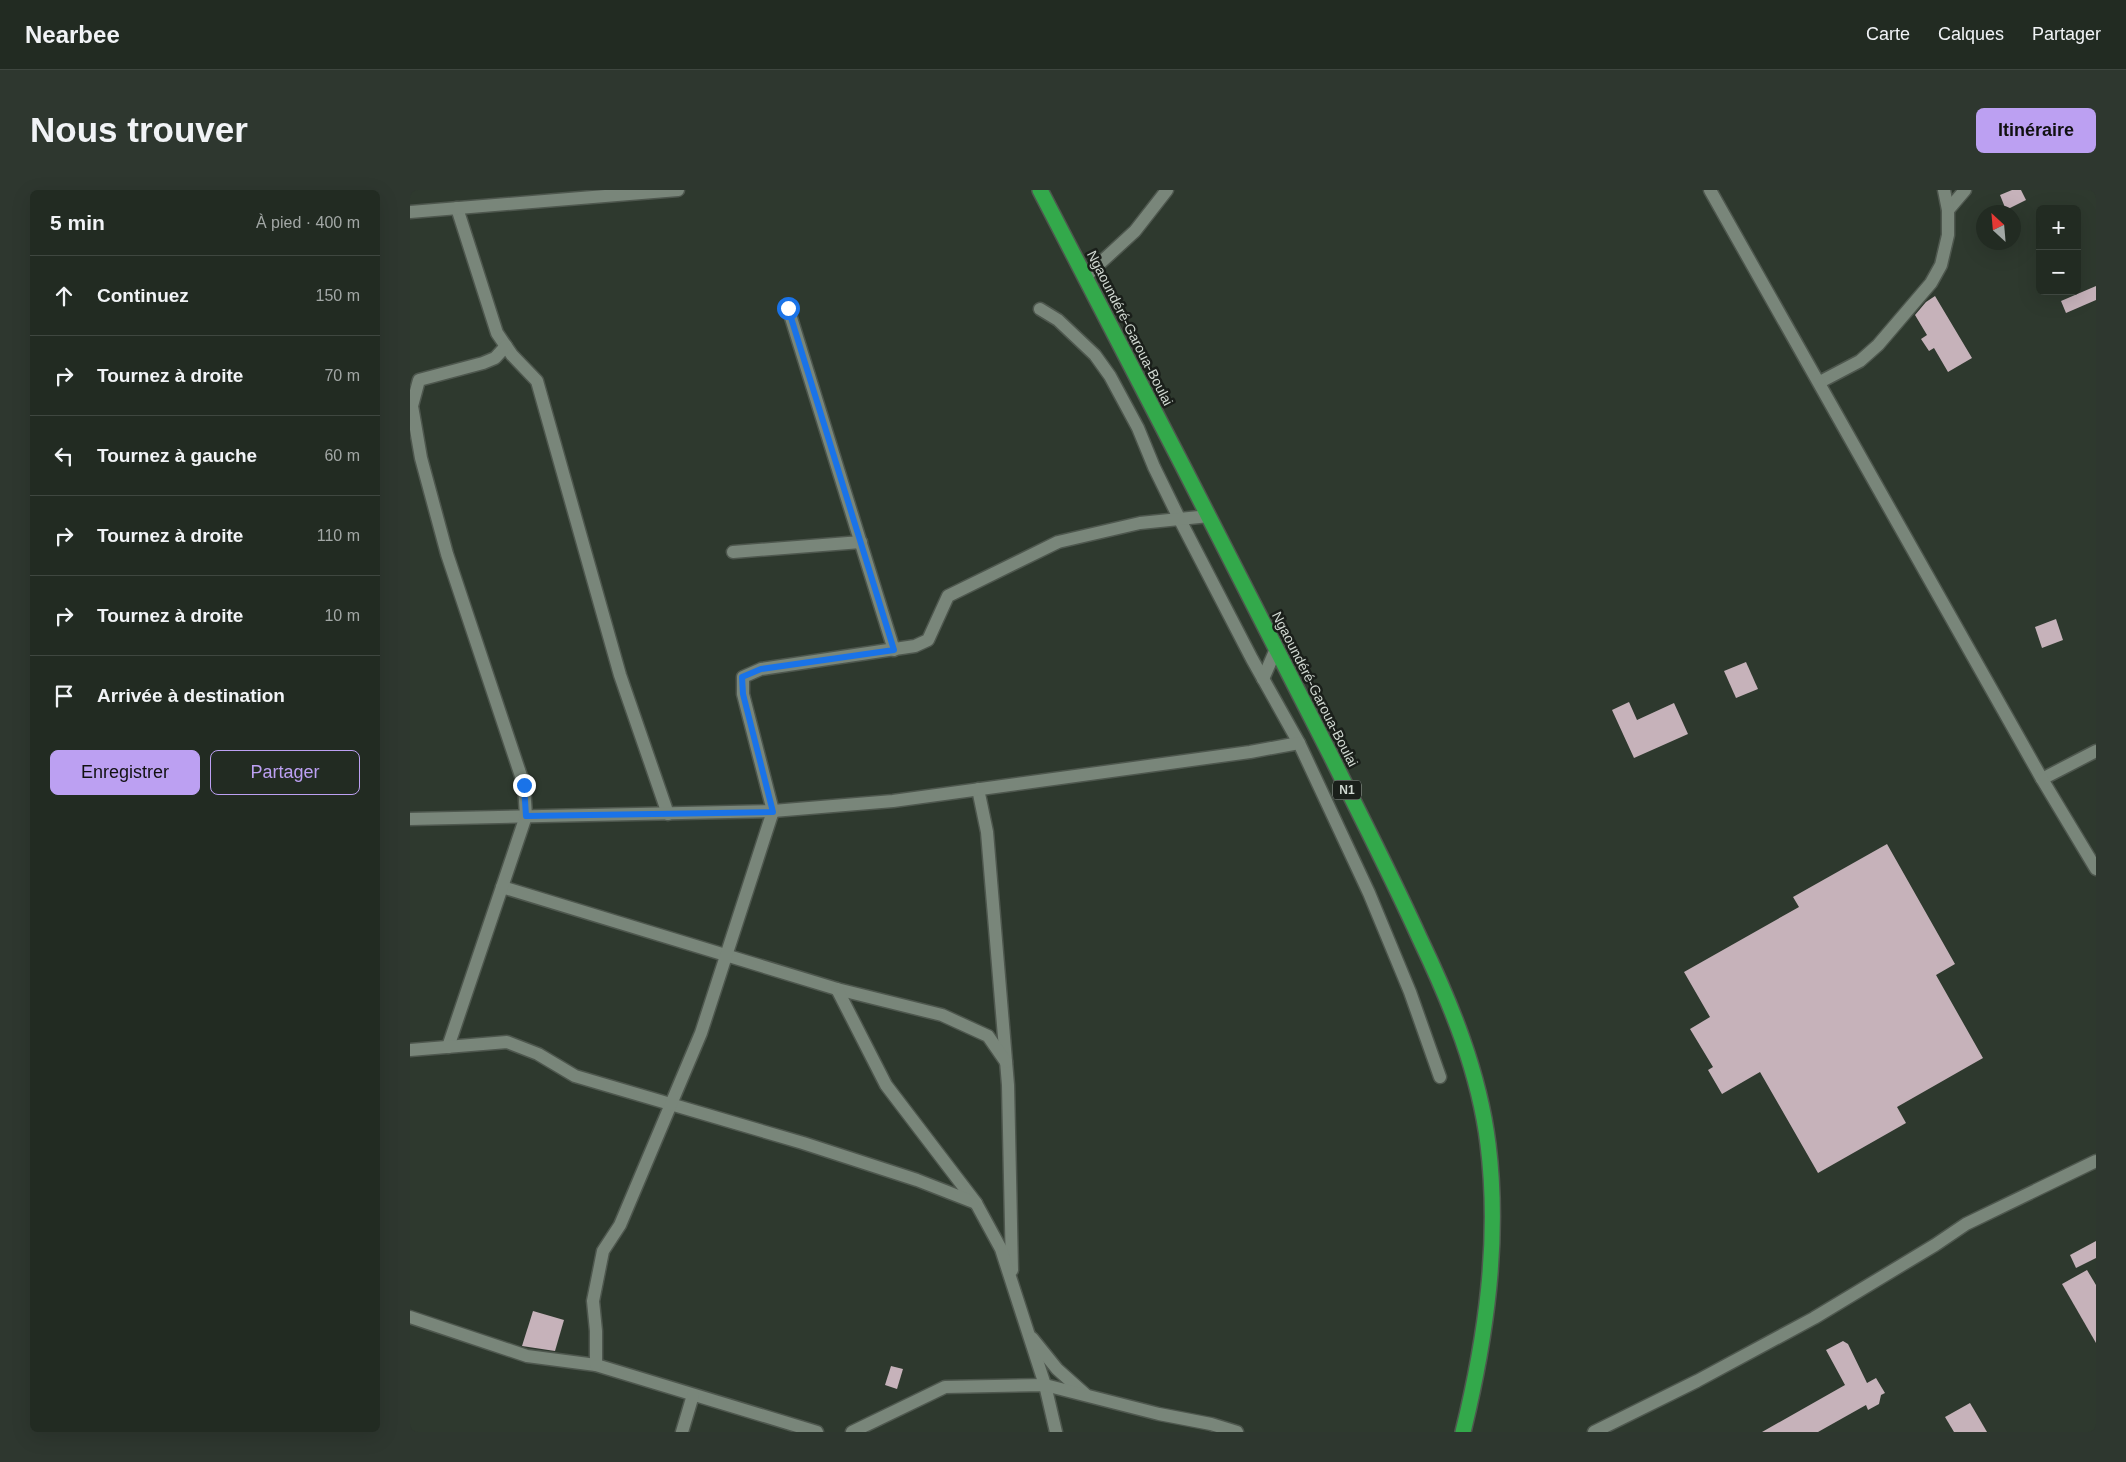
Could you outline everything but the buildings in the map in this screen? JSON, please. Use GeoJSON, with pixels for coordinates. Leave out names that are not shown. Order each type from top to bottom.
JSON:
{"type":"FeatureCollection","features":[{"type":"Feature","properties":{"kind":"highway","name":"Ngaoundéré-Garoua-Boulai"},"geometry":{"type":"LineString","coordinates":[[1040,190],[1209,516],[1404,903],[1442,986],[1472,1067],[1488,1143],[1493,1234],[1486,1314],[1472,1395],[1463,1432]]}},
{"type":"Feature","properties":{"kind":"street"},"geometry":{"type":"LineString","coordinates":[[410,212],[678,190]]}},
{"type":"Feature","properties":{"kind":"street"},"geometry":{"type":"LineString","coordinates":[[1085,277],[1136,231],[1167,190]]}},
{"type":"Feature","properties":{"kind":"street"},"geometry":{"type":"LineString","coordinates":[[1710,190],[1820,382],[2042,779],[2096,869]]}},
{"type":"Feature","properties":{"kind":"street"},"geometry":{"type":"LineString","coordinates":[[1820,382],[1860,361],[1878,345],[1931,283],[1941,265],[1948,235],[1948,210],[1944,190]]}},
{"type":"Feature","properties":{"kind":"street"},"geometry":{"type":"LineString","coordinates":[[1948,210],[1965,190]]}},
{"type":"Feature","properties":{"kind":"street"},"geometry":{"type":"LineString","coordinates":[[457,208],[497,333],[537,381],[620,676],[668,814]]}},
{"type":"Feature","properties":{"kind":"street"},"geometry":{"type":"LineString","coordinates":[[788,308],[894,650]]}},
{"type":"Feature","properties":{"kind":"street"},"geometry":{"type":"LineString","coordinates":[[1040,309],[1058,320],[1076,335],[1095,355],[1110,376],[1138,428],[1154,467],[1179,518],[1263,679],[1299,743],[1369,893],[1410,992],[1440,1077]]}},
{"type":"Feature","properties":{"kind":"street"},"geometry":{"type":"LineString","coordinates":[[448,1047],[526,816],[524,785],[447,554],[421,458],[412,406],[419,380],[484,363],[495,358],[506,346]]}},
{"type":"Feature","properties":{"kind":"street"},"geometry":{"type":"LineString","coordinates":[[596,1366],[596,1332],[593,1301],[603,1251],[620,1225],[701,1033],[773,812],[743,694],[742,677],[761,669],[915,646],[928,640],[948,596],[1058,542],[1140,523],[1209,516]]}},
{"type":"Feature","properties":{"kind":"street"},"geometry":{"type":"LineString","coordinates":[[733,552],[861,542]]}},
{"type":"Feature","properties":{"kind":"street"},"geometry":{"type":"LineString","coordinates":[[1263,679],[1276,648]]}},
{"type":"Feature","properties":{"kind":"street"},"geometry":{"type":"LineString","coordinates":[[410,819],[773,812],[893,801],[1250,752],[1299,743]]}},
{"type":"Feature","properties":{"kind":"street"},"geometry":{"type":"LineString","coordinates":[[2042,779],[2096,751]]}},
{"type":"Feature","properties":{"kind":"street"},"geometry":{"type":"LineString","coordinates":[[978,789],[987,832],[1006,1062],[1012,1286]]}},
{"type":"Feature","properties":{"kind":"street"},"geometry":{"type":"LineString","coordinates":[[502,887],[838,989],[942,1015],[988,1036],[1006,1062]]}},
{"type":"Feature","properties":{"kind":"street"},"geometry":{"type":"LineString","coordinates":[[838,989],[886,1085],[976,1203],[1001,1249],[1045,1386],[1056,1432]]}},
{"type":"Feature","properties":{"kind":"street"},"geometry":{"type":"LineString","coordinates":[[410,1050],[507,1042],[538,1054],[575,1076],[671,1106],[803,1143],[917,1180],[976,1203]]}},
{"type":"Feature","properties":{"kind":"street"},"geometry":{"type":"LineString","coordinates":[[1594,1432],[1696,1381],[1814,1318],[1935,1245],[1966,1224],[2096,1161]]}},
{"type":"Feature","properties":{"kind":"street"},"geometry":{"type":"LineString","coordinates":[[410,1317],[526,1356],[596,1366],[817,1432]]}},
{"type":"Feature","properties":{"kind":"street"},"geometry":{"type":"LineString","coordinates":[[1027,1332],[1058,1369],[1086,1394]]}},
{"type":"Feature","properties":{"kind":"street"},"geometry":{"type":"LineString","coordinates":[[852,1432],[946,1387],[1045,1386],[1086,1394],[1237,1432]]}},
{"type":"Feature","properties":{"kind":"street"},"geometry":{"type":"LineString","coordinates":[[682,1432],[693,1395]]}},
{"type":"Feature","properties":{"kind":"route"},"geometry":{"type":"LineString","coordinates":[[524,785],[526,816],[773,812],[743,694],[742,677],[761,669],[894,650],[788,308]]}}]}
